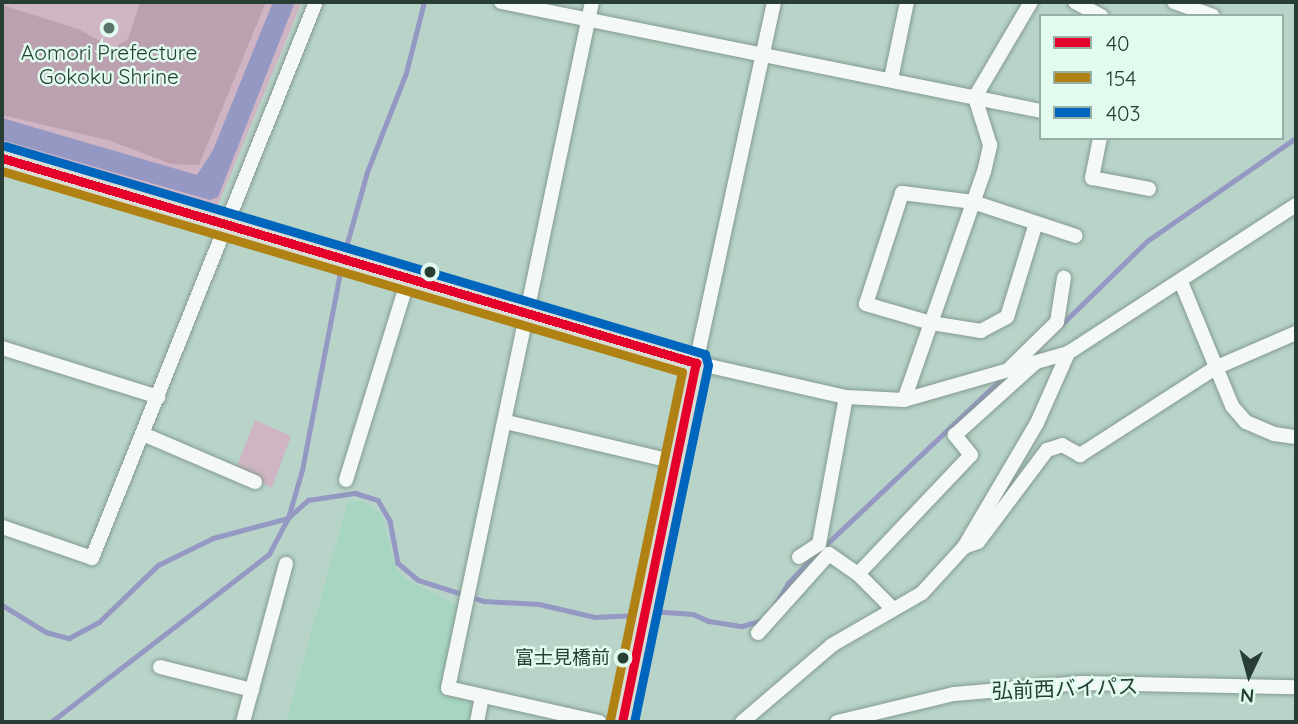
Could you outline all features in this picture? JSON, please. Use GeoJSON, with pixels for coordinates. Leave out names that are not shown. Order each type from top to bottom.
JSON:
{"type":"FeatureCollection","features":[{"type":"Feature","properties":{"kind":"main road"},"geometry":{"type":"LineString","coordinates":[[2,158],[696,363],[622,722]]}},
{"type":"Feature","properties":{"kind":"street"},"geometry":{"type":"LineString","coordinates":[[2,527],[92,558],[316,2]]}},
{"type":"Feature","properties":{"kind":"street"},"geometry":{"type":"LineString","coordinates":[[501,2],[764,52],[1039,111]]}},
{"type":"Feature","properties":{"kind":"street"},"geometry":{"type":"LineString","coordinates":[[592,2],[530,312],[448,688],[599,722]]}},
{"type":"Feature","properties":{"kind":"street"},"geometry":{"type":"LineString","coordinates":[[774,2],[696,363],[846,397],[904,400],[1068,352],[1181,282],[1296,205]]}},
{"type":"Feature","properties":{"kind":"street"},"geometry":{"type":"LineString","coordinates":[[891,79],[907,2]]}},
{"type":"Feature","properties":{"kind":"street"},"geometry":{"type":"LineString","coordinates":[[904,400],[973,202],[990,145],[975,97],[1031,2]]}},
{"type":"Feature","properties":{"kind":"street"},"geometry":{"type":"LineString","coordinates":[[1075,2],[1097,14]]}},
{"type":"Feature","properties":{"kind":"street"},"geometry":{"type":"LineString","coordinates":[[1174,2],[1207,14]]}},
{"type":"Feature","properties":{"kind":"street"},"geometry":{"type":"LineString","coordinates":[[1100,140],[1092,178],[1149,189]]}},
{"type":"Feature","properties":{"kind":"street"},"geometry":{"type":"LineString","coordinates":[[1036,223],[1007,317],[981,331],[931,323],[866,304],[902,193],[973,202],[1076,236]]}},
{"type":"Feature","properties":{"kind":"street"},"geometry":{"type":"LineString","coordinates":[[346,480],[409,277]]}},
{"type":"Feature","properties":{"kind":"street"},"geometry":{"type":"LineString","coordinates":[[1010,368],[1057,322],[1064,278]]}},
{"type":"Feature","properties":{"kind":"street"},"geometry":{"type":"LineString","coordinates":[[1181,282],[1232,406],[1246,422],[1274,434],[1296,437]]}},
{"type":"Feature","properties":{"kind":"street"},"geometry":{"type":"LineString","coordinates":[[964,547],[978,542],[1047,450],[1062,445],[1080,455],[1215,368],[1296,332]]}},
{"type":"Feature","properties":{"kind":"street"},"geometry":{"type":"LineString","coordinates":[[2,348],[158,397]]}},
{"type":"Feature","properties":{"kind":"street"},"geometry":{"type":"LineString","coordinates":[[742,722],[832,645],[922,593],[964,547],[1037,424],[1068,352]]}},
{"type":"Feature","properties":{"kind":"street"},"geometry":{"type":"LineString","coordinates":[[858,574],[971,454],[955,435],[1039,360]]}},
{"type":"Feature","properties":{"kind":"street"},"geometry":{"type":"LineString","coordinates":[[799,557],[819,544],[846,397]]}},
{"type":"Feature","properties":{"kind":"street"},"geometry":{"type":"LineString","coordinates":[[506,422],[675,462]]}},
{"type":"Feature","properties":{"kind":"street"},"geometry":{"type":"LineString","coordinates":[[143,434],[255,482]]}},
{"type":"Feature","properties":{"kind":"street"},"geometry":{"type":"LineString","coordinates":[[758,633],[829,554],[858,574],[892,608]]}},
{"type":"Feature","properties":{"kind":"street"},"geometry":{"type":"LineString","coordinates":[[243,722],[286,564]]}},
{"type":"Feature","properties":{"kind":"street"},"geometry":{"type":"LineString","coordinates":[[160,667],[251,690]]}},
{"type":"Feature","properties":{"kind":"street","name":"弘前西バイパス"},"geometry":{"type":"LineString","coordinates":[[837,722],[954,694],[1081,683],[1296,687]]}},
{"type":"Feature","properties":{"kind":"street"},"geometry":{"type":"LineString","coordinates":[[477,722],[482,696]]}},
{"type":"Feature","properties":{"kind":"shaded area"},"geometry":{"type":"Polygon","coordinates":[[[2,2],[302,2],[217,207],[2,145],[2,2]]]}},
{"type":"Feature","properties":{"kind":"shaded area"},"geometry":{"type":"Polygon","coordinates":[[[140,2],[266,2],[199,165],[171,164],[111,141],[2,115],[2,5],[78,29],[113,48],[128,39],[140,2]]]}},
{"type":"Feature","properties":{"kind":"shaded area"},"geometry":{"type":"Polygon","coordinates":[[[255,420],[291,436],[272,488],[236,469],[255,420]]]}},
{"type":"Feature","properties":{"kind":"shaded area"},"geometry":{"type":"Polygon","coordinates":[[[361,501],[381,513],[397,570],[407,580],[457,605],[441,695],[472,703],[468,722],[286,722],[348,502],[361,501]]]}},
{"type":"Feature","properties":{"kind":"water"},"geometry":{"type":"Polygon","coordinates":[[[273,2],[295,2],[218,197],[210,200],[2,140],[2,118],[197,175],[213,150],[273,2]]]}},
{"type":"Feature","properties":{"kind":"waterway"},"geometry":{"type":"LineString","coordinates":[[344,254],[367,172],[406,73],[424,2]]}},
{"type":"Feature","properties":{"kind":"waterway"},"geometry":{"type":"LineString","coordinates":[[1061,325],[1147,241],[1296,138]]}},
{"type":"Feature","properties":{"kind":"waterway"},"geometry":{"type":"LineString","coordinates":[[51,722],[269,554],[288,518],[302,470],[342,263]]}},
{"type":"Feature","properties":{"kind":"waterway"},"geometry":{"type":"LineString","coordinates":[[775,605],[788,583],[813,557],[1000,380]]}},
{"type":"Feature","properties":{"kind":"waterway"},"geometry":{"type":"LineString","coordinates":[[2,605],[46,632],[69,638],[99,622],[158,565],[213,538],[288,518],[308,500],[355,493],[378,500],[390,521],[398,563],[418,580],[484,601],[539,604],[595,617],[638,615]]}},
{"type":"Feature","properties":{"kind":"waterway"},"geometry":{"type":"LineString","coordinates":[[650,611],[693,614],[709,621],[742,626],[763,620]]}},
{"type":"Feature","properties":{"kind":"transit line","name":"403"},"geometry":{"type":"LineString","coordinates":[[5,146],[705,354],[708,365],[634,722]]}},
{"type":"Feature","properties":{"kind":"transit line","name":"40"},"geometry":{"type":"LineString","coordinates":[[2,158],[696,363]]}},
{"type":"Feature","properties":{"kind":"transit line","name":"154"},"geometry":{"type":"LineString","coordinates":[[2,171],[682,372],[610,720]]}},
{"type":"Feature","properties":{"kind":"transit line","name":"40"},"geometry":{"type":"LineString","coordinates":[[622,722],[696,363]]}},
{"type":"Feature","properties":{"kind":"place","name":"Aomori Prefecture Gokoku Shrine"},"geometry":{"type":"Point","coordinates":[109,28]}},
{"type":"Feature","properties":{"kind":"place","name":"富士見橋前"},"geometry":{"type":"Point","coordinates":[623,658]}}]}
